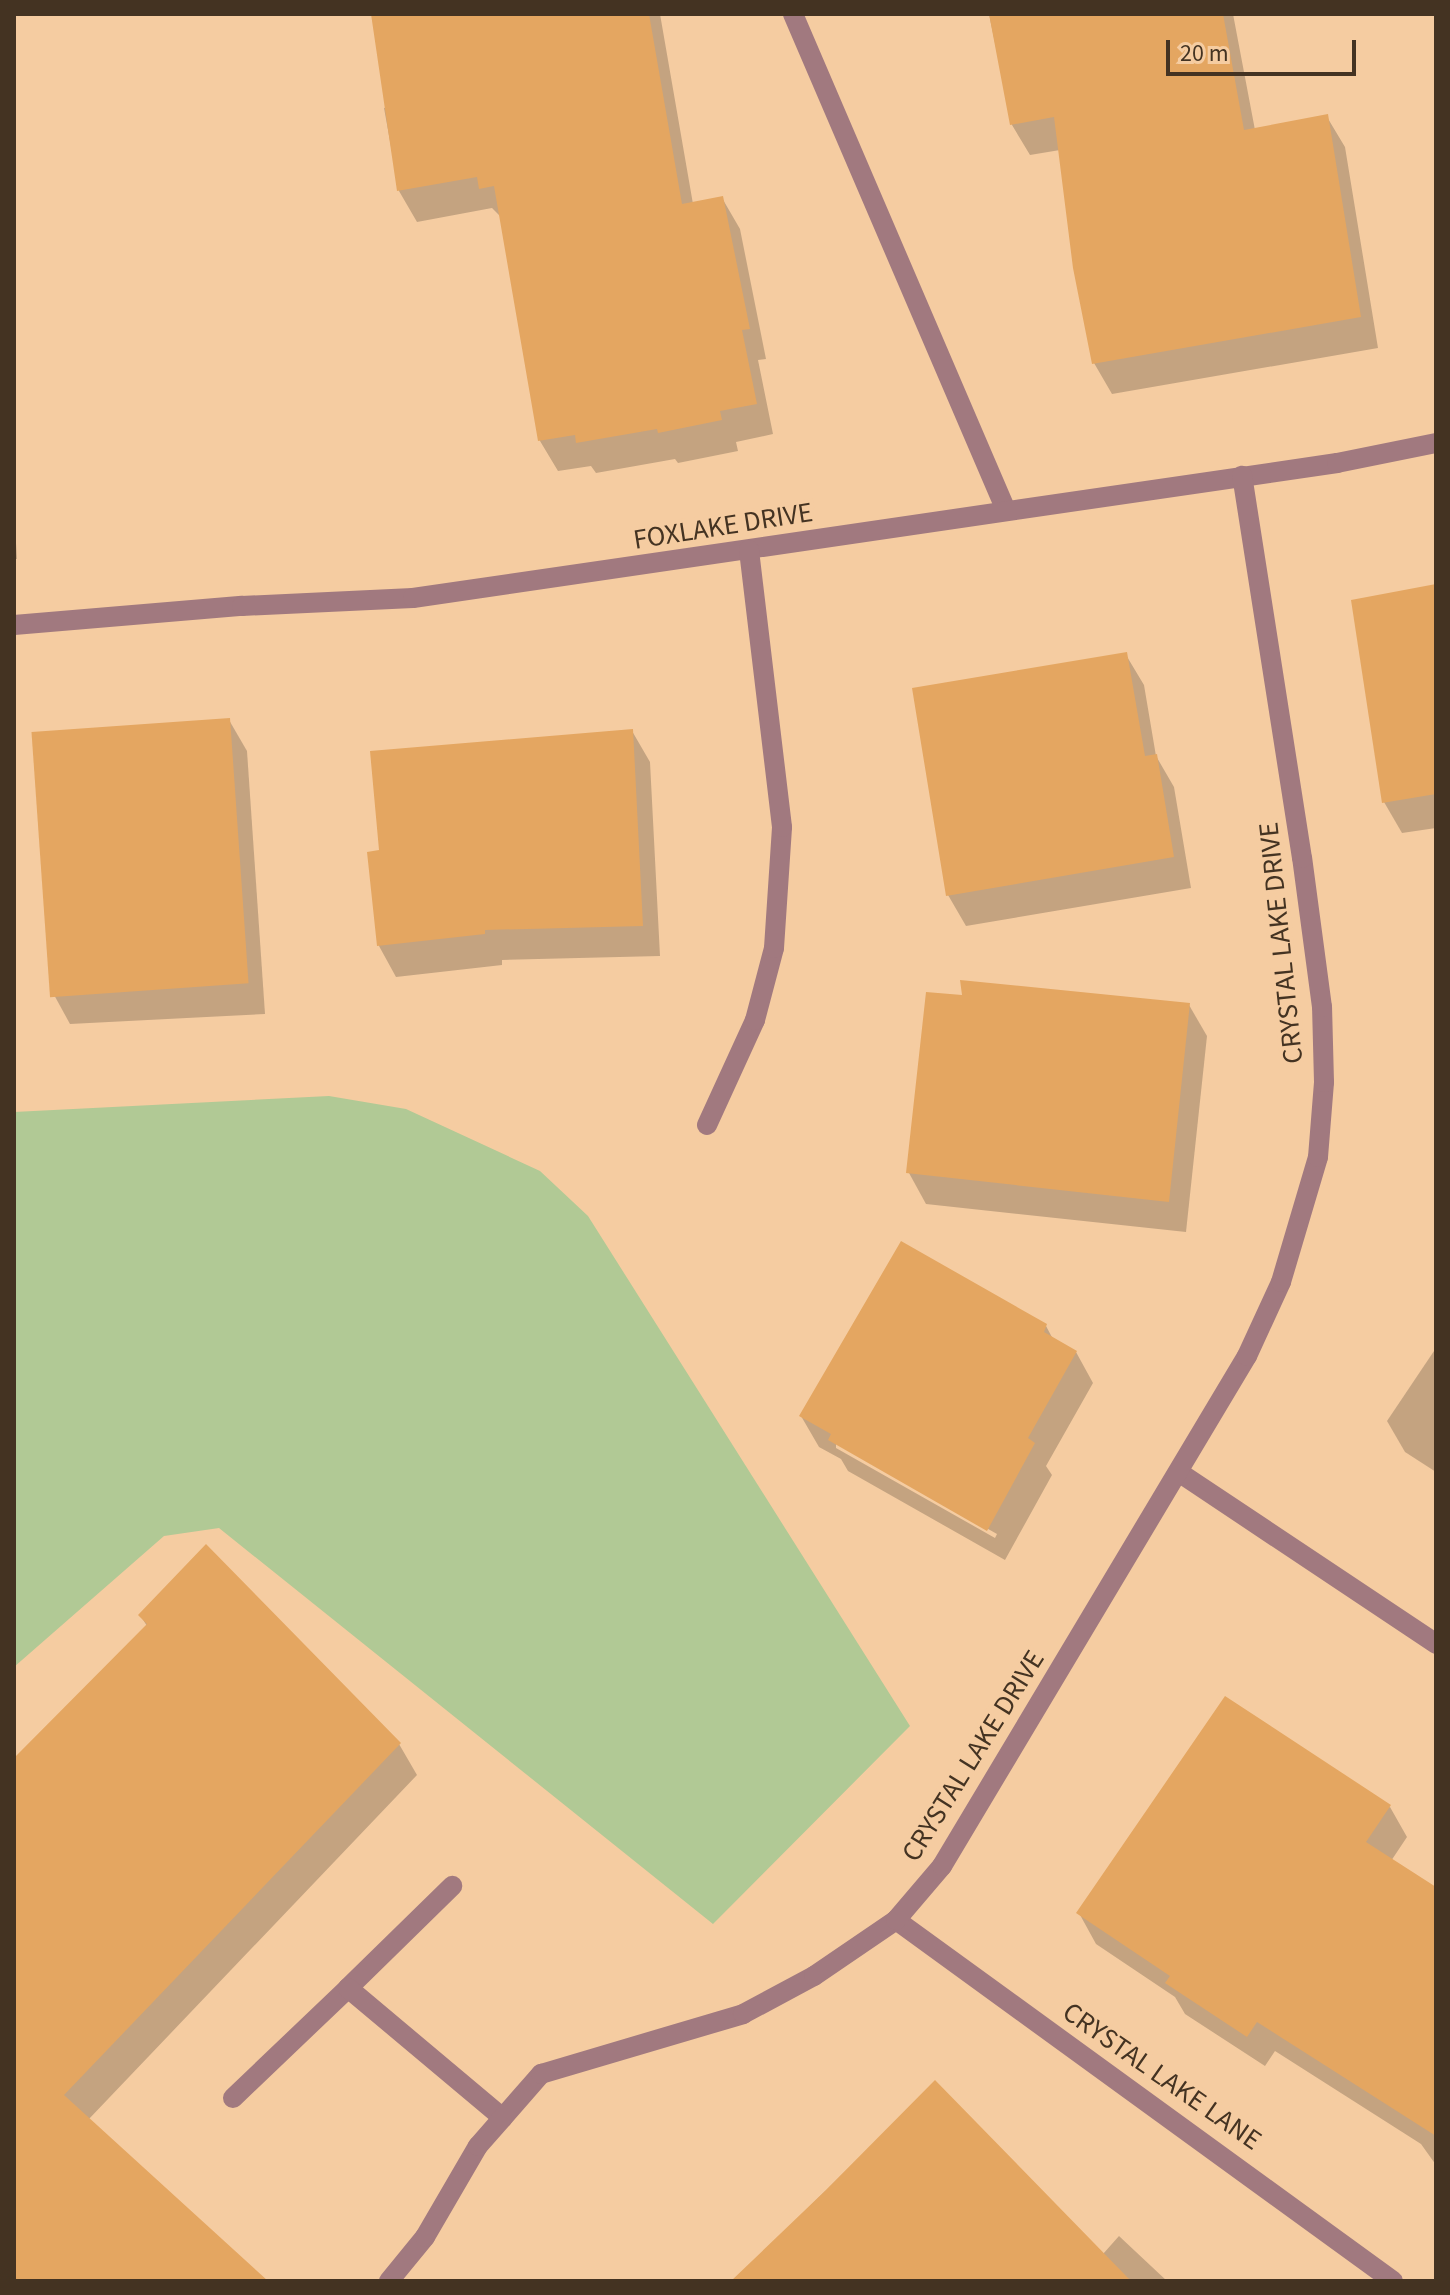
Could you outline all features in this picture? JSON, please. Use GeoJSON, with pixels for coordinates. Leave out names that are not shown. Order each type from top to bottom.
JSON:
{"type":"FeatureCollection","features":[{"type":"Feature","properties":{"kind":"street"},"geometry":{"type":"LineString","coordinates":[[793,14],[1005,508]]}},
{"type":"Feature","properties":{"kind":"street","name":"FOXLAKE DRIVE"},"geometry":{"type":"LineString","coordinates":[[14,625],[242,606],[413,598],[749,550],[1005,508],[1242,476],[1436,443]]}},
{"type":"Feature","properties":{"kind":"street","name":"CRYSTAL LAKE DRIVE"},"geometry":{"type":"LineString","coordinates":[[389,2281],[425,2237],[478,2146],[541,2074],[743,2014],[814,1976],[896,1920],[942,1866],[1180,1473],[1281,1282],[1318,1157],[1324,1082],[1322,1007],[1302,858],[1242,476]]}},
{"type":"Feature","properties":{"kind":"street"},"geometry":{"type":"LineString","coordinates":[[707,1125],[755,1020],[774,948],[782,827],[749,550]]}},
{"type":"Feature","properties":{"kind":"street"},"geometry":{"type":"LineString","coordinates":[[1180,1473],[1436,1644]]}},
{"type":"Feature","properties":{"kind":"street"},"geometry":{"type":"LineString","coordinates":[[233,2098],[452,1886]]}},
{"type":"Feature","properties":{"kind":"street","name":"CRYSTAL LAKE LANE"},"geometry":{"type":"LineString","coordinates":[[896,1920],[1393,2281]]}},
{"type":"Feature","properties":{"kind":"street"},"geometry":{"type":"LineString","coordinates":[[348,1988],[503,2118]]}},
{"type":"Feature","properties":{"kind":"green space"},"geometry":{"type":"Polygon","coordinates":[[[329,1096],[406,1109],[540,1171],[588,1216],[910,1726],[713,1924],[219,1528],[164,1536],[14,1667],[14,1112],[329,1096]]]}},
{"type":"Feature","properties":{"kind":"building"},"geometry":{"type":"Polygon","coordinates":[[[371,14],[649,14],[682,204],[723,196],[750,329],[742,330],[757,404],[720,411],[722,420],[658,433],[657,429],[576,443],[575,435],[538,441],[494,186],[479,189],[477,177],[397,191],[371,14]]]}},
{"type":"Feature","properties":{"kind":"building"},"geometry":{"type":"Polygon","coordinates":[[[989,14],[1223,14],[1244,130],[1328,114],[1361,317],[1092,364],[1073,268],[1054,117],[1010,125],[989,14]]]}},
{"type":"Feature","properties":{"kind":"building"},"geometry":{"type":"Polygon","coordinates":[[[1436,584],[1436,794],[1382,803],[1351,600],[1436,584]]]}},
{"type":"Feature","properties":{"kind":"building"},"geometry":{"type":"Polygon","coordinates":[[[1127,652],[1145,756],[1157,754],[1174,857],[946,896],[912,688],[1127,652]]]}},
{"type":"Feature","properties":{"kind":"building"},"geometry":{"type":"Polygon","coordinates":[[[230,718],[249,983],[50,997],[31,732],[230,718]]]}},
{"type":"Feature","properties":{"kind":"building"},"geometry":{"type":"Polygon","coordinates":[[[633,729],[643,926],[485,930],[485,934],[377,946],[367,852],[379,850],[370,751],[633,729]]]}},
{"type":"Feature","properties":{"kind":"building"},"geometry":{"type":"Polygon","coordinates":[[[960,980],[1190,1003],[1169,1202],[906,1173],[926,992],[962,995],[960,980]]]}},
{"type":"Feature","properties":{"kind":"building"},"geometry":{"type":"Polygon","coordinates":[[[901,1241],[1047,1324],[1044,1332],[1077,1351],[1028,1438],[1035,1443],[987,1531],[828,1440],[831,1434],[799,1416],[901,1241]]]}},
{"type":"Feature","properties":{"kind":"building"},"geometry":{"type":"Polygon","coordinates":[[[206,1544],[401,1743],[64,2095],[268,2281],[14,2281],[14,1758],[147,1624],[138,1615],[206,1544]]]}},
{"type":"Feature","properties":{"kind":"building"},"geometry":{"type":"Polygon","coordinates":[[[1225,1696],[1391,1805],[1366,1842],[1436,1887],[1436,2136],[1257,2022],[1247,2037],[1165,1983],[1170,1976],[1076,1913],[1225,1696]]]}},
{"type":"Feature","properties":{"kind":"building"},"geometry":{"type":"Polygon","coordinates":[[[935,2080],[1131,2281],[731,2281],[826,2190],[935,2080]]]}}]}
